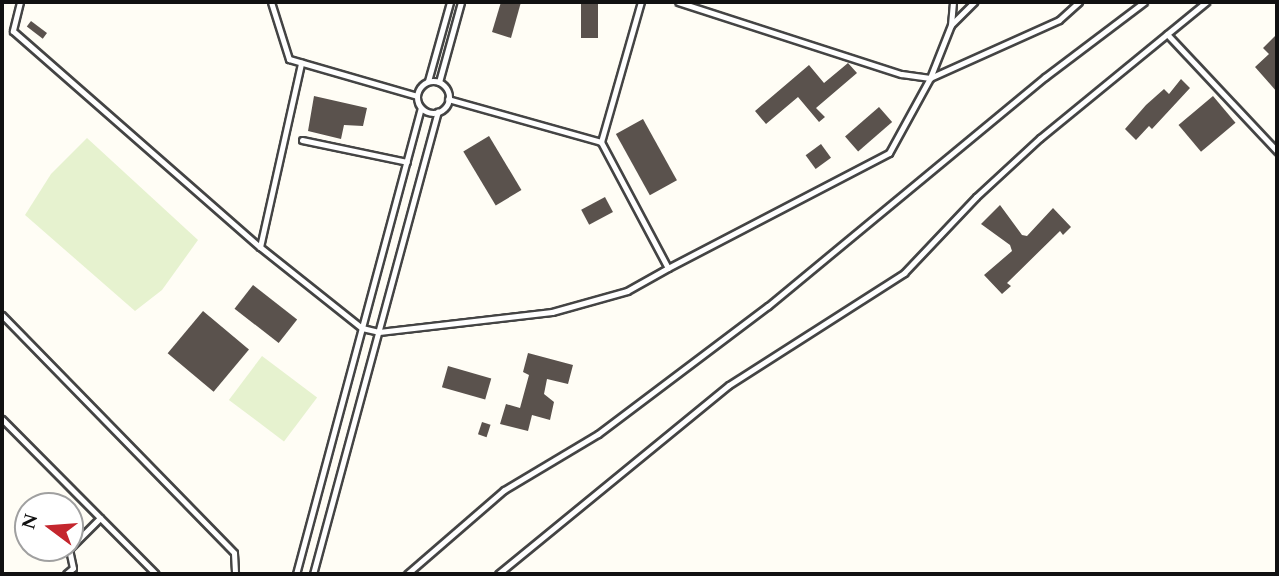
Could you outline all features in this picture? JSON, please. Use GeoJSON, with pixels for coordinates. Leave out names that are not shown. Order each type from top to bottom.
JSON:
{"type":"FeatureCollection","features":[{"type":"Feature","properties":{"kind":"lane"},"geometry":{"type":"LineString","coordinates":[[20,2],[13,31],[260,247],[362,328],[379,332],[552,312],[627,291],[890,153],[930,78],[951,25],[953,2]]}},
{"type":"Feature","properties":{"kind":"lane"},"geometry":{"type":"LineString","coordinates":[[271,2],[289,59],[417,96]]}},
{"type":"Feature","properties":{"kind":"lane"},"geometry":{"type":"LineString","coordinates":[[417,96],[428,81],[450,2]]}},
{"type":"Feature","properties":{"kind":"lane"},"geometry":{"type":"LineString","coordinates":[[461,2],[439,82],[448,99],[601,142]]}},
{"type":"Feature","properties":{"kind":"lane"},"geometry":{"type":"LineString","coordinates":[[641,2],[601,142],[668,268]]}},
{"type":"Feature","properties":{"kind":"lane"},"geometry":{"type":"LineString","coordinates":[[678,2],[901,74],[930,78],[1059,20],[1079,2]]}},
{"type":"Feature","properties":{"kind":"lane"},"geometry":{"type":"LineString","coordinates":[[951,25],[974,2]]}},
{"type":"Feature","properties":{"kind":"lane"},"geometry":{"type":"LineString","coordinates":[[407,574],[504,490],[598,434],[768,306],[1045,76],[1144,2]]}},
{"type":"Feature","properties":{"kind":"lane"},"geometry":{"type":"LineString","coordinates":[[498,574],[729,385],[904,273],[1040,138],[1206,2]]}},
{"type":"Feature","properties":{"kind":"lane"},"geometry":{"type":"LineString","coordinates":[[1167,34],[1277,151]]}},
{"type":"Feature","properties":{"kind":"lane"},"geometry":{"type":"LineString","coordinates":[[260,247],[301,63]]}},
{"type":"Feature","properties":{"kind":"lane"},"geometry":{"type":"LineString","coordinates":[[428,81],[439,82]]}},
{"type":"Feature","properties":{"kind":"lane"},"geometry":{"type":"LineString","coordinates":[[296,574],[421,108],[417,96]]}},
{"type":"Feature","properties":{"kind":"lane"},"geometry":{"type":"LineString","coordinates":[[313,574],[438,112],[448,99]]}},
{"type":"Feature","properties":{"kind":"lane"},"geometry":{"type":"LineString","coordinates":[[421,108],[438,112]]}},
{"type":"Feature","properties":{"kind":"lane"},"geometry":{"type":"LineString","coordinates":[[302,140],[407,162]]}},
{"type":"Feature","properties":{"kind":"lane"},"geometry":{"type":"LineString","coordinates":[[2,315],[234,552],[235,574]]}},
{"type":"Feature","properties":{"kind":"lane"},"geometry":{"type":"LineString","coordinates":[[2,419],[156,574]]}},
{"type":"Feature","properties":{"kind":"lane"},"geometry":{"type":"LineString","coordinates":[[66,574],[73,568],[69,549],[100,518]]}},
{"type":"Feature","properties":{"kind":"green space"},"geometry":{"type":"Polygon","coordinates":[[[87,138],[198,240],[162,290],[135,311],[25,215],[51,174],[87,138]]]}},
{"type":"Feature","properties":{"kind":"green space"},"geometry":{"type":"Polygon","coordinates":[[[262,356],[317,398],[284,441],[229,400],[262,356]]]}},
{"type":"Feature","properties":{"kind":"building"},"geometry":{"type":"Polygon","coordinates":[[[501,2],[521,2],[511,38],[492,32],[501,2]]]}},
{"type":"Feature","properties":{"kind":"building"},"geometry":{"type":"Polygon","coordinates":[[[581,2],[598,2],[598,38],[581,38],[581,2]]]}},
{"type":"Feature","properties":{"kind":"building"},"geometry":{"type":"Polygon","coordinates":[[[31,21],[47,33],[43,39],[27,27],[31,21]]]}},
{"type":"Feature","properties":{"kind":"building"},"geometry":{"type":"Polygon","coordinates":[[[1277,34],[1277,92],[1255,67],[1269,54],[1263,48],[1277,34]]]}},
{"type":"Feature","properties":{"kind":"building"},"geometry":{"type":"Polygon","coordinates":[[[848,63],[857,73],[816,108],[825,117],[819,122],[798,97],[766,124],[755,111],[809,65],[824,83],[848,63]]]}},
{"type":"Feature","properties":{"kind":"building"},"geometry":{"type":"Polygon","coordinates":[[[1181,79],[1190,88],[1152,129],[1149,126],[1136,140],[1125,129],[1146,105],[1164,89],[1169,94],[1181,79]]]}},
{"type":"Feature","properties":{"kind":"building"},"geometry":{"type":"Polygon","coordinates":[[[314,96],[367,108],[363,126],[344,125],[341,139],[308,131],[314,96]]]}},
{"type":"Feature","properties":{"kind":"building"},"geometry":{"type":"Polygon","coordinates":[[[1213,96],[1235,123],[1201,152],[1179,125],[1213,96]]]}},
{"type":"Feature","properties":{"kind":"building"},"geometry":{"type":"Polygon","coordinates":[[[879,107],[892,122],[858,152],[845,137],[879,107]]]}},
{"type":"Feature","properties":{"kind":"building"},"geometry":{"type":"Polygon","coordinates":[[[643,119],[677,180],[650,195],[616,134],[643,119]]]}},
{"type":"Feature","properties":{"kind":"building"},"geometry":{"type":"Polygon","coordinates":[[[489,136],[521,190],[496,205],[463,151],[489,136]]]}},
{"type":"Feature","properties":{"kind":"building"},"geometry":{"type":"Polygon","coordinates":[[[821,144],[831,158],[816,169],[806,155],[821,144]]]}},
{"type":"Feature","properties":{"kind":"building"},"geometry":{"type":"Polygon","coordinates":[[[605,197],[613,212],[589,225],[581,210],[605,197]]]}},
{"type":"Feature","properties":{"kind":"building"},"geometry":{"type":"Polygon","coordinates":[[[1000,205],[1022,235],[1027,236],[1053,208],[1071,227],[1063,235],[1060,231],[1007,283],[1011,286],[1002,294],[984,275],[1012,251],[1010,245],[981,224],[1000,205]]]}},
{"type":"Feature","properties":{"kind":"building"},"geometry":{"type":"Polygon","coordinates":[[[253,285],[297,319],[279,343],[235,309],[253,285]]]}},
{"type":"Feature","properties":{"kind":"building"},"geometry":{"type":"Polygon","coordinates":[[[203,311],[249,350],[214,392],[168,353],[203,311]]]}},
{"type":"Feature","properties":{"kind":"building"},"geometry":{"type":"Polygon","coordinates":[[[528,353],[573,365],[568,384],[547,379],[544,394],[554,402],[550,420],[532,415],[528,431],[500,424],[506,404],[520,408],[529,375],[523,372],[528,353]]]}},
{"type":"Feature","properties":{"kind":"building"},"geometry":{"type":"Polygon","coordinates":[[[448,366],[491,378],[485,400],[442,387],[448,366]]]}},
{"type":"Feature","properties":{"kind":"building"},"geometry":{"type":"Polygon","coordinates":[[[482,422],[491,425],[487,437],[478,434],[482,422]]]}}]}
